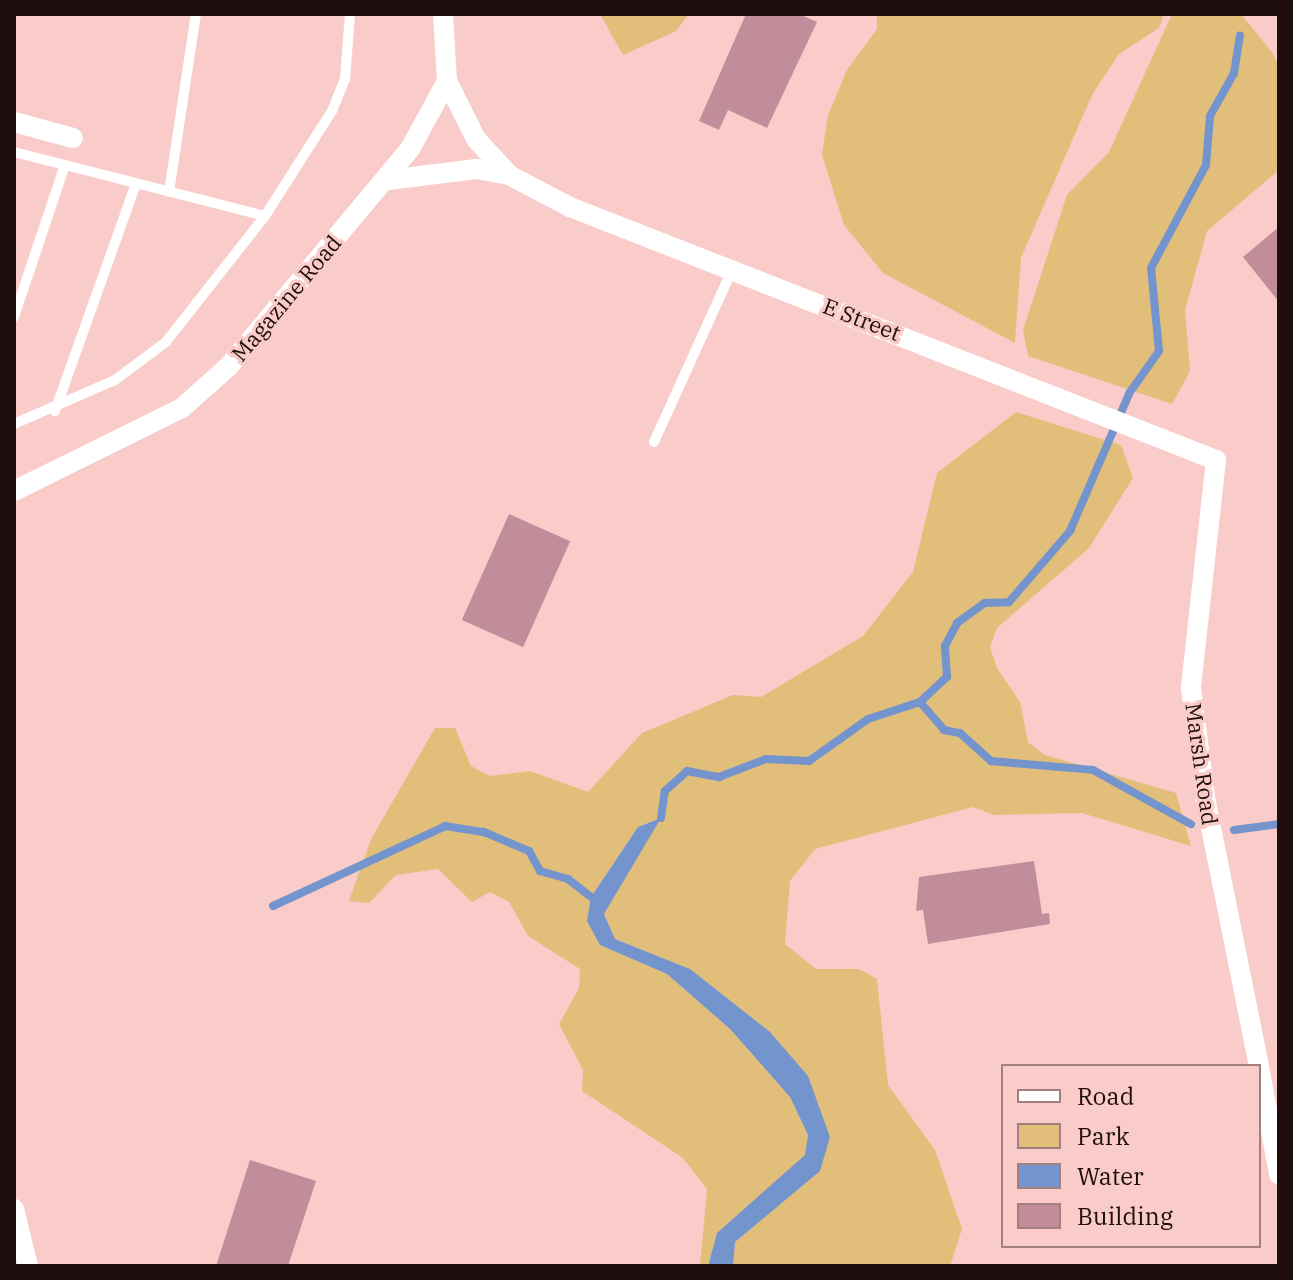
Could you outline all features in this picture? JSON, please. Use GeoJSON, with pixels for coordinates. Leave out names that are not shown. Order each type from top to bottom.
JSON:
{"type":"FeatureCollection","features":[{"type":"Feature","properties":{"kind":"street"},"geometry":{"type":"LineString","coordinates":[[443,14],[447,81]]}},
{"type":"Feature","properties":{"kind":"street","name":"E Street"},"geometry":{"type":"LineString","coordinates":[[447,81],[476,139],[509,175]]}},
{"type":"Feature","properties":{"kind":"street","name":"Magazine Road"},"geometry":{"type":"LineString","coordinates":[[14,491],[182,408],[229,366],[388,180],[447,81]]}},
{"type":"Feature","properties":{"kind":"street"},"geometry":{"type":"LineString","coordinates":[[14,122],[73,138]]}},
{"type":"Feature","properties":{"kind":"street","name":"E Street"},"geometry":{"type":"LineString","coordinates":[[388,180],[476,169],[509,175],[570,207],[733,268],[1216,460]]}},
{"type":"Feature","properties":{"kind":"street","name":"Marsh Road"},"geometry":{"type":"LineString","coordinates":[[1216,460],[1191,688],[1206,803],[1259,1064]]}},
{"type":"Feature","properties":{"kind":"street","name":"Marsh Road"},"geometry":{"type":"LineString","coordinates":[[1261,1077],[1279,1174]]}},
{"type":"Feature","properties":{"kind":"street"},"geometry":{"type":"LineString","coordinates":[[14,1209],[28,1266]]}},
{"type":"Feature","properties":{"kind":"lane"},"geometry":{"type":"LineString","coordinates":[[169,192],[196,14]]}},
{"type":"Feature","properties":{"kind":"lane"},"geometry":{"type":"LineString","coordinates":[[14,424],[55,411],[166,342],[265,216],[332,111],[345,79],[350,14]]}},
{"type":"Feature","properties":{"kind":"lane"},"geometry":{"type":"LineString","coordinates":[[14,152],[265,216]]}},
{"type":"Feature","properties":{"kind":"lane"},"geometry":{"type":"LineString","coordinates":[[14,317],[65,165]]}},
{"type":"Feature","properties":{"kind":"lane"},"geometry":{"type":"LineString","coordinates":[[55,411],[136,184]]}},
{"type":"Feature","properties":{"kind":"lane"},"geometry":{"type":"LineString","coordinates":[[654,442],[733,268]]}},
{"type":"Feature","properties":{"kind":"green space"},"geometry":{"type":"Polygon","coordinates":[[[600,14],[689,14],[676,31],[623,55],[600,14]]]}},
{"type":"Feature","properties":{"kind":"green space"},"geometry":{"type":"Polygon","coordinates":[[[877,14],[1164,14],[1159,28],[1119,54],[1092,95],[1021,258],[1015,343],[883,273],[844,225],[822,155],[828,115],[847,70],[877,29],[877,14]]]}},
{"type":"Feature","properties":{"kind":"green space"},"geometry":{"type":"Polygon","coordinates":[[[1172,14],[1241,14],[1272,52],[1279,66],[1279,170],[1207,231],[1185,310],[1190,371],[1172,404],[1028,356],[1023,330],[1067,195],[1109,152],[1172,14]]]}},
{"type":"Feature","properties":{"kind":"green space"},"geometry":{"type":"Polygon","coordinates":[[[1016,412],[1121,445],[1133,478],[1089,548],[997,628],[990,647],[997,668],[1020,702],[1028,742],[1045,755],[1176,793],[1191,846],[1082,813],[994,815],[973,807],[815,849],[790,881],[785,944],[816,969],[859,969],[877,979],[888,1085],[935,1150],[962,1229],[950,1266],[733,1266],[735,1242],[775,1207],[830,1137],[690,969],[615,939],[604,914],[660,818],[638,827],[591,897],[600,945],[667,974],[730,1029],[790,1097],[808,1135],[806,1155],[717,1233],[708,1266],[700,1266],[707,1189],[683,1158],[582,1091],[583,1070],[559,1024],[579,988],[580,969],[528,936],[509,902],[490,892],[472,902],[438,869],[396,875],[369,903],[349,901],[371,839],[435,728],[455,728],[471,766],[490,776],[530,771],[588,792],[642,733],[733,695],[761,697],[863,636],[913,572],[937,473],[1016,412]]]}},
{"type":"Feature","properties":{"kind":"water"},"geometry":{"type":"Polygon","coordinates":[[[661,818],[604,914],[615,939],[690,969],[770,1032],[808,1076],[830,1137],[820,1171],[735,1242],[733,1266],[708,1266],[717,1233],[805,1155],[808,1135],[790,1097],[730,1029],[667,974],[600,945],[587,921],[591,897],[638,827],[661,818]]]}},
{"type":"Feature","properties":{"kind":"building"},"geometry":{"type":"Polygon","coordinates":[[[746,14],[799,14],[817,22],[767,128],[728,110],[719,130],[699,121],[746,14]]]}},
{"type":"Feature","properties":{"kind":"building"},"geometry":{"type":"Polygon","coordinates":[[[1279,227],[1279,302],[1243,257],[1279,227]]]}},
{"type":"Feature","properties":{"kind":"building"},"geometry":{"type":"Polygon","coordinates":[[[509,514],[570,541],[523,647],[462,620],[509,514]]]}},
{"type":"Feature","properties":{"kind":"building"},"geometry":{"type":"Polygon","coordinates":[[[1034,861],[1042,914],[1049,913],[1050,924],[928,944],[923,910],[916,911],[919,877],[1034,861]]]}},
{"type":"Feature","properties":{"kind":"building"},"geometry":{"type":"Polygon","coordinates":[[[250,1160],[316,1181],[288,1266],[216,1266],[250,1160]]]}},
{"type":"Feature","properties":{"kind":"waterway"},"geometry":{"type":"LineString","coordinates":[[661,818],[665,791],[687,771],[719,777],[766,759],[809,761],[868,719],[920,702],[947,677],[945,646],[957,623],[985,603],[1009,602],[1070,531],[1130,392],[1159,351],[1151,268],[1206,165],[1210,116],[1234,73],[1240,35]]}},
{"type":"Feature","properties":{"kind":"waterway"},"geometry":{"type":"LineString","coordinates":[[920,702],[944,730],[960,733],[991,761],[1093,770],[1191,824]]}},
{"type":"Feature","properties":{"kind":"waterway"},"geometry":{"type":"LineString","coordinates":[[1234,830],[1279,824]]}},
{"type":"Feature","properties":{"kind":"waterway"},"geometry":{"type":"LineString","coordinates":[[273,906],[445,826],[484,832],[529,851],[540,871],[568,879],[591,897]]}}]}
